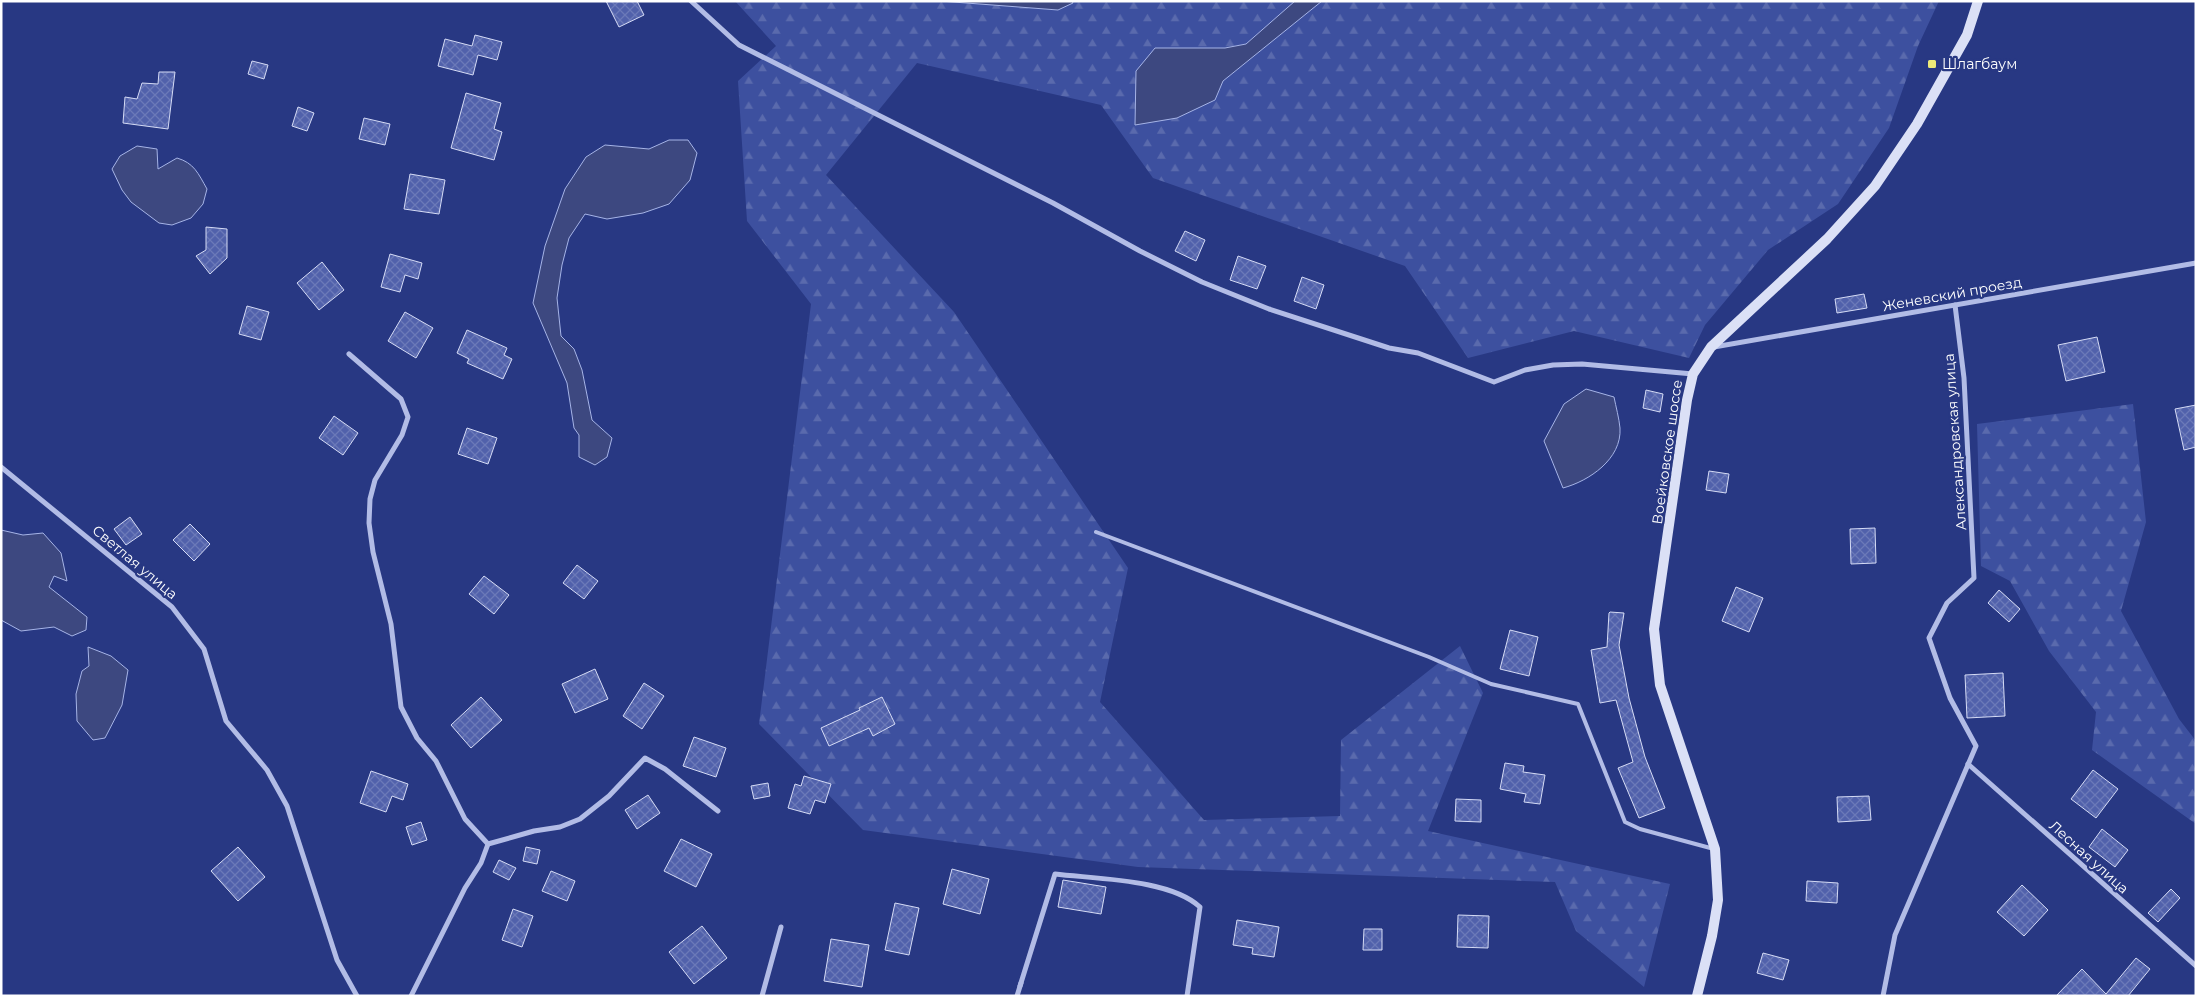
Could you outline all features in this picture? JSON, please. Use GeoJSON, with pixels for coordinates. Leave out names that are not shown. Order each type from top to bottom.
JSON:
{"type":"FeatureCollection","features":[{"type":"Feature","properties":{"kind":"street"},"geometry":{"type":"LineString","coordinates":[[691,1],[739,45],[1053,203],[1202,282],[1269,309],[1389,348],[1418,353],[1494,382],[1525,370],[1554,365],[1582,364],[1693,374]]}},
{"type":"Feature","properties":{"kind":"street","name":"Воейковское шоссе"},"geometry":{"type":"LineString","coordinates":[[1697,996],[1712,936],[1718,900],[1715,849],[1660,685],[1654,629],[1687,400],[1693,374],[1711,347],[1828,239],[1875,186],[1922,115],[1967,35],[1978,1]]}},
{"type":"Feature","properties":{"kind":"street","name":"Женевский проезд"},"geometry":{"type":"LineString","coordinates":[[1711,347],[2196,263]]}},
{"type":"Feature","properties":{"kind":"street","name":"Александровская улица"},"geometry":{"type":"LineString","coordinates":[[1955,305],[1964,378],[1974,578],[1947,602],[1929,638],[1950,698],[1976,746],[1968,764]]}},
{"type":"Feature","properties":{"kind":"street"},"geometry":{"type":"LineString","coordinates":[[349,354],[401,399],[408,418],[402,435],[376,480],[370,499],[369,523],[373,552],[391,624],[401,707],[417,738],[436,761],[465,819],[488,844]]}},
{"type":"Feature","properties":{"kind":"street","name":"Светлая улица"},"geometry":{"type":"LineString","coordinates":[[1,467],[172,607],[204,649],[226,721],[266,770],[287,806],[337,960],[357,996]]}},
{"type":"Feature","properties":{"kind":"street"},"geometry":{"type":"LineString","coordinates":[[488,844],[534,831],[560,827],[580,819],[609,796],[645,758],[665,769],[718,811]]}},
{"type":"Feature","properties":{"kind":"street"},"geometry":{"type":"LineString","coordinates":[[1883,996],[1895,935],[1968,764]]}},
{"type":"Feature","properties":{"kind":"street","name":"Лесная улица"},"geometry":{"type":"LineString","coordinates":[[1968,764],[2196,966]]}},
{"type":"Feature","properties":{"kind":"street"},"geometry":{"type":"LineString","coordinates":[[411,996],[465,888],[481,863],[488,844]]}},
{"type":"Feature","properties":{"kind":"street"},"geometry":{"type":"LineString","coordinates":[[1020,986],[1055,874],[1151,885],[1190,898],[1200,907],[1187,996]]}},
{"type":"Feature","properties":{"kind":"street"},"geometry":{"type":"LineString","coordinates":[[762,996],[781,927]]}},
{"type":"Feature","properties":{"kind":"street"},"geometry":{"type":"LineString","coordinates":[[1017,996],[1023,976]]}},
{"type":"Feature","properties":{"kind":"lane"},"geometry":{"type":"LineString","coordinates":[[1096,532],[1429,657],[1491,684],[1578,704],[1625,822],[1640,829],[1715,849]]}},
{"type":"Feature","properties":{"kind":"green space"},"geometry":{"type":"Polygon","coordinates":[[[735,1],[940,1],[1058,10],[1073,3],[1072,1],[1295,1],[1246,44],[1225,48],[1215,100],[1223,81],[1322,1],[1939,1],[1918,46],[1889,128],[1838,204],[1768,250],[1705,325],[1689,358],[1574,331],[1468,358],[1405,266],[1153,178],[1101,105],[917,63],[826,175],[954,312],[1128,568],[1100,702],[1204,820],[1340,816],[1341,740],[1460,646],[1483,693],[1428,831],[1670,884],[1644,987],[1576,931],[1555,882],[1138,867],[863,830],[759,724],[811,304],[747,221],[738,81],[776,46],[735,1]]]}},
{"type":"Feature","properties":{"kind":"green space"},"geometry":{"type":"Polygon","coordinates":[[[2133,404],[2146,522],[2121,611],[2179,719],[2196,741],[2196,824],[2092,750],[2096,712],[2049,651],[2010,581],[1981,566],[1977,424],[2133,404]]]}},
{"type":"Feature","properties":{"kind":"shaded area"},"geometry":{"type":"Polygon","coordinates":[[[940,1],[1072,1],[1073,3],[1058,10],[940,1]]]}},
{"type":"Feature","properties":{"kind":"shaded area"},"geometry":{"type":"Polygon","coordinates":[[[1295,1],[1322,1],[1223,81],[1215,100],[1177,118],[1135,125],[1136,71],[1155,48],[1225,48],[1246,44],[1295,1]]]}},
{"type":"Feature","properties":{"kind":"shaded area"},"geometry":{"type":"Polygon","coordinates":[[[669,140],[688,140],[697,153],[690,180],[669,204],[643,213],[607,219],[585,214],[569,238],[562,265],[557,298],[561,336],[574,349],[582,370],[592,420],[612,438],[607,457],[595,465],[579,457],[579,435],[574,428],[567,383],[533,303],[545,246],[565,189],[586,157],[605,145],[649,149],[669,140]]]}},
{"type":"Feature","properties":{"kind":"shaded area"},"geometry":{"type":"Polygon","coordinates":[[[137,146],[157,149],[158,169],[177,158],[195,169],[207,189],[203,204],[191,218],[172,225],[159,223],[131,202],[122,190],[112,169],[120,156],[137,146]]]}},
{"type":"Feature","properties":{"kind":"shaded area"},"geometry":{"type":"Polygon","coordinates":[[[1586,389],[1614,397],[1620,424],[1619,439],[1610,459],[1602,467],[1583,480],[1563,488],[1544,441],[1564,404],[1586,389]]]}},
{"type":"Feature","properties":{"kind":"shaded area"},"geometry":{"type":"Polygon","coordinates":[[[1,530],[23,535],[43,533],[61,553],[67,581],[54,576],[49,587],[87,617],[86,630],[72,636],[54,627],[21,631],[1,620],[1,530]]]}},
{"type":"Feature","properties":{"kind":"shaded area"},"geometry":{"type":"Polygon","coordinates":[[[88,647],[111,656],[128,670],[122,705],[105,738],[93,740],[77,721],[76,694],[82,671],[89,666],[88,647]]]}},
{"type":"Feature","properties":{"kind":"building"},"geometry":{"type":"Polygon","coordinates":[[[606,1],[637,1],[644,15],[619,27],[606,1]]]}},
{"type":"Feature","properties":{"kind":"building"},"geometry":{"type":"Polygon","coordinates":[[[475,35],[502,42],[497,60],[478,55],[473,75],[438,66],[445,39],[472,46],[475,35]]]}},
{"type":"Feature","properties":{"kind":"building"},"geometry":{"type":"Polygon","coordinates":[[[252,61],[268,65],[264,79],[248,74],[252,61]]]}},
{"type":"Feature","properties":{"kind":"building"},"geometry":{"type":"Polygon","coordinates":[[[159,72],[175,72],[168,129],[123,123],[125,97],[137,99],[142,83],[158,84],[159,72]]]}},
{"type":"Feature","properties":{"kind":"building"},"geometry":{"type":"Polygon","coordinates":[[[466,93],[501,103],[494,129],[502,132],[494,160],[451,148],[466,93]]]}},
{"type":"Feature","properties":{"kind":"building"},"geometry":{"type":"Polygon","coordinates":[[[298,107],[314,113],[307,131],[292,126],[298,107]]]}},
{"type":"Feature","properties":{"kind":"building"},"geometry":{"type":"Polygon","coordinates":[[[364,118],[390,124],[385,145],[359,139],[364,118]]]}},
{"type":"Feature","properties":{"kind":"building"},"geometry":{"type":"Polygon","coordinates":[[[410,174],[445,180],[439,214],[404,209],[410,174]]]}},
{"type":"Feature","properties":{"kind":"building"},"geometry":{"type":"Polygon","coordinates":[[[206,227],[227,229],[227,258],[210,274],[196,256],[206,250],[206,227]]]}},
{"type":"Feature","properties":{"kind":"building"},"geometry":{"type":"Polygon","coordinates":[[[1185,231],[1205,240],[1196,261],[1175,251],[1185,231]]]}},
{"type":"Feature","properties":{"kind":"building"},"geometry":{"type":"Polygon","coordinates":[[[390,254],[422,263],[418,279],[405,275],[400,292],[381,287],[390,254]]]}},
{"type":"Feature","properties":{"kind":"building"},"geometry":{"type":"Polygon","coordinates":[[[1238,256],[1266,266],[1257,289],[1230,280],[1238,256]]]}},
{"type":"Feature","properties":{"kind":"building"},"geometry":{"type":"Polygon","coordinates":[[[322,262],[344,290],[319,310],[297,283],[322,262]]]}},
{"type":"Feature","properties":{"kind":"building"},"geometry":{"type":"Polygon","coordinates":[[[1302,277],[1324,285],[1316,309],[1294,301],[1302,277]]]}},
{"type":"Feature","properties":{"kind":"building"},"geometry":{"type":"Polygon","coordinates":[[[1864,294],[1867,308],[1837,313],[1835,299],[1864,294]]]}},
{"type":"Feature","properties":{"kind":"building"},"geometry":{"type":"Polygon","coordinates":[[[247,306],[269,312],[261,340],[239,334],[247,306]]]}},
{"type":"Feature","properties":{"kind":"building"},"geometry":{"type":"Polygon","coordinates":[[[405,312],[433,328],[416,358],[388,341],[405,312]]]}},
{"type":"Feature","properties":{"kind":"building"},"geometry":{"type":"Polygon","coordinates":[[[467,330],[507,348],[504,355],[512,359],[503,379],[467,363],[469,359],[457,353],[467,330]]]}},
{"type":"Feature","properties":{"kind":"building"},"geometry":{"type":"Polygon","coordinates":[[[2097,337],[2105,372],[2066,381],[2058,345],[2097,337]]]}},
{"type":"Feature","properties":{"kind":"building"},"geometry":{"type":"Polygon","coordinates":[[[1646,390],[1663,394],[1660,412],[1643,408],[1646,390]]]}},
{"type":"Feature","properties":{"kind":"building"},"geometry":{"type":"Polygon","coordinates":[[[2196,405],[2196,447],[2184,450],[2175,409],[2196,405]]]}},
{"type":"Feature","properties":{"kind":"building"},"geometry":{"type":"Polygon","coordinates":[[[334,416],[358,433],[343,455],[319,438],[334,416]]]}},
{"type":"Feature","properties":{"kind":"building"},"geometry":{"type":"Polygon","coordinates":[[[467,428],[497,438],[488,464],[458,454],[467,428]]]}},
{"type":"Feature","properties":{"kind":"building"},"geometry":{"type":"Polygon","coordinates":[[[1709,471],[1729,474],[1726,493],[1706,490],[1709,471]]]}},
{"type":"Feature","properties":{"kind":"building"},"geometry":{"type":"Polygon","coordinates":[[[130,517],[142,534],[126,545],[114,529],[130,517]]]}},
{"type":"Feature","properties":{"kind":"building"},"geometry":{"type":"Polygon","coordinates":[[[190,524],[210,544],[194,561],[173,540],[190,524]]]}},
{"type":"Feature","properties":{"kind":"building"},"geometry":{"type":"Polygon","coordinates":[[[1875,528],[1876,563],[1851,564],[1850,529],[1875,528]]]}},
{"type":"Feature","properties":{"kind":"building"},"geometry":{"type":"Polygon","coordinates":[[[577,565],[598,581],[584,599],[563,583],[577,565]]]}},
{"type":"Feature","properties":{"kind":"building"},"geometry":{"type":"Polygon","coordinates":[[[484,576],[509,595],[494,614],[469,594],[484,576]]]}},
{"type":"Feature","properties":{"kind":"building"},"geometry":{"type":"Polygon","coordinates":[[[1736,587],[1763,598],[1749,632],[1722,621],[1736,587]]]}},
{"type":"Feature","properties":{"kind":"building"},"geometry":{"type":"Polygon","coordinates":[[[1999,590],[2020,609],[2009,622],[1988,603],[1999,590]]]}},
{"type":"Feature","properties":{"kind":"building"},"geometry":{"type":"Polygon","coordinates":[[[1610,612],[1624,613],[1619,645],[1629,698],[1645,757],[1665,808],[1639,818],[1618,768],[1633,762],[1616,700],[1600,703],[1591,650],[1607,647],[1610,612]]]}},
{"type":"Feature","properties":{"kind":"building"},"geometry":{"type":"Polygon","coordinates":[[[1510,630],[1538,637],[1529,676],[1500,669],[1510,630]]]}},
{"type":"Feature","properties":{"kind":"building"},"geometry":{"type":"Polygon","coordinates":[[[595,669],[608,699],[575,713],[562,684],[595,669]]]}},
{"type":"Feature","properties":{"kind":"building"},"geometry":{"type":"Polygon","coordinates":[[[2003,673],[2005,716],[1967,718],[1965,675],[2003,673]]]}},
{"type":"Feature","properties":{"kind":"building"},"geometry":{"type":"Polygon","coordinates":[[[644,683],[664,696],[642,729],[623,716],[644,683]]]}},
{"type":"Feature","properties":{"kind":"building"},"geometry":{"type":"Polygon","coordinates":[[[481,697],[502,720],[471,748],[451,725],[481,697]]]}},
{"type":"Feature","properties":{"kind":"building"},"geometry":{"type":"Polygon","coordinates":[[[882,697],[895,724],[873,736],[869,728],[829,746],[821,728],[860,710],[859,708],[882,697]]]}},
{"type":"Feature","properties":{"kind":"building"},"geometry":{"type":"Polygon","coordinates":[[[694,737],[726,748],[716,777],[683,766],[694,737]]]}},
{"type":"Feature","properties":{"kind":"building"},"geometry":{"type":"Polygon","coordinates":[[[1505,763],[1524,766],[1523,772],[1545,775],[1540,804],[1524,802],[1526,794],[1500,789],[1505,763]]]}},
{"type":"Feature","properties":{"kind":"building"},"geometry":{"type":"Polygon","coordinates":[[[2093,770],[2118,789],[2096,818],[2071,799],[2093,770]]]}},
{"type":"Feature","properties":{"kind":"building"},"geometry":{"type":"Polygon","coordinates":[[[371,771],[408,784],[403,800],[392,796],[386,812],[360,803],[371,771]]]}},
{"type":"Feature","properties":{"kind":"building"},"geometry":{"type":"Polygon","coordinates":[[[804,776],[831,784],[825,803],[815,800],[810,814],[788,808],[795,784],[801,786],[804,776]]]}},
{"type":"Feature","properties":{"kind":"building"},"geometry":{"type":"Polygon","coordinates":[[[768,783],[770,796],[754,799],[751,786],[768,783]]]}},
{"type":"Feature","properties":{"kind":"building"},"geometry":{"type":"Polygon","coordinates":[[[648,795],[660,813],[637,829],[625,810],[648,795]]]}},
{"type":"Feature","properties":{"kind":"building"},"geometry":{"type":"Polygon","coordinates":[[[1869,796],[1871,820],[1838,822],[1837,797],[1869,796]]]}},
{"type":"Feature","properties":{"kind":"building"},"geometry":{"type":"Polygon","coordinates":[[[1456,799],[1481,800],[1481,822],[1455,821],[1456,799]]]}},
{"type":"Feature","properties":{"kind":"building"},"geometry":{"type":"Polygon","coordinates":[[[421,822],[427,840],[412,845],[406,827],[421,822]]]}},
{"type":"Feature","properties":{"kind":"building"},"geometry":{"type":"Polygon","coordinates":[[[2102,829],[2128,850],[2115,867],[2089,847],[2102,829]]]}},
{"type":"Feature","properties":{"kind":"building"},"geometry":{"type":"Polygon","coordinates":[[[681,839],[712,854],[696,887],[664,871],[681,839]]]}},
{"type":"Feature","properties":{"kind":"building"},"geometry":{"type":"Polygon","coordinates":[[[238,847],[265,877],[238,901],[211,871],[238,847]]]}},
{"type":"Feature","properties":{"kind":"building"},"geometry":{"type":"Polygon","coordinates":[[[526,847],[540,850],[537,864],[523,861],[526,847]]]}},
{"type":"Feature","properties":{"kind":"building"},"geometry":{"type":"Polygon","coordinates":[[[499,860],[516,868],[509,880],[493,872],[499,860]]]}},
{"type":"Feature","properties":{"kind":"building"},"geometry":{"type":"Polygon","coordinates":[[[952,869],[989,879],[980,914],[943,904],[952,869]]]}},
{"type":"Feature","properties":{"kind":"building"},"geometry":{"type":"Polygon","coordinates":[[[551,871],[575,881],[567,901],[542,891],[551,871]]]}},
{"type":"Feature","properties":{"kind":"building"},"geometry":{"type":"Polygon","coordinates":[[[1063,880],[1106,887],[1101,914],[1058,907],[1063,880]]]}},
{"type":"Feature","properties":{"kind":"building"},"geometry":{"type":"Polygon","coordinates":[[[1807,881],[1838,883],[1837,903],[1806,901],[1807,881]]]}},
{"type":"Feature","properties":{"kind":"building"},"geometry":{"type":"Polygon","coordinates":[[[2022,885],[2048,910],[2024,936],[1997,912],[2022,885]]]}},
{"type":"Feature","properties":{"kind":"building"},"geometry":{"type":"Polygon","coordinates":[[[2171,889],[2180,898],[2158,922],[2148,913],[2171,889]]]}},
{"type":"Feature","properties":{"kind":"building"},"geometry":{"type":"Polygon","coordinates":[[[895,903],[919,908],[909,955],[885,950],[895,903]]]}},
{"type":"Feature","properties":{"kind":"building"},"geometry":{"type":"Polygon","coordinates":[[[513,909],[533,916],[522,947],[502,940],[513,909]]]}},
{"type":"Feature","properties":{"kind":"building"},"geometry":{"type":"Polygon","coordinates":[[[1458,915],[1489,916],[1488,948],[1457,947],[1458,915]]]}},
{"type":"Feature","properties":{"kind":"building"},"geometry":{"type":"Polygon","coordinates":[[[1237,920],[1279,927],[1274,957],[1252,954],[1253,948],[1233,945],[1237,920]]]}},
{"type":"Feature","properties":{"kind":"building"},"geometry":{"type":"Polygon","coordinates":[[[702,926],[727,958],[694,984],[669,952],[702,926]]]}},
{"type":"Feature","properties":{"kind":"building"},"geometry":{"type":"Polygon","coordinates":[[[1364,929],[1382,929],[1382,950],[1363,950],[1364,929]]]}},
{"type":"Feature","properties":{"kind":"building"},"geometry":{"type":"Polygon","coordinates":[[[831,939],[869,945],[862,987],[824,981],[831,939]]]}},
{"type":"Feature","properties":{"kind":"building"},"geometry":{"type":"Polygon","coordinates":[[[1763,953],[1789,960],[1783,980],[1757,973],[1763,953]]]}},
{"type":"Feature","properties":{"kind":"building"},"geometry":{"type":"Polygon","coordinates":[[[2136,958],[2150,969],[2128,996],[2056,996],[2082,969],[2106,994],[2136,958]]]}},
{"type":"Feature","properties":{"kind":"place","name":"Шлагбаум"},"geometry":{"type":"Point","coordinates":[1932,64]}}]}
